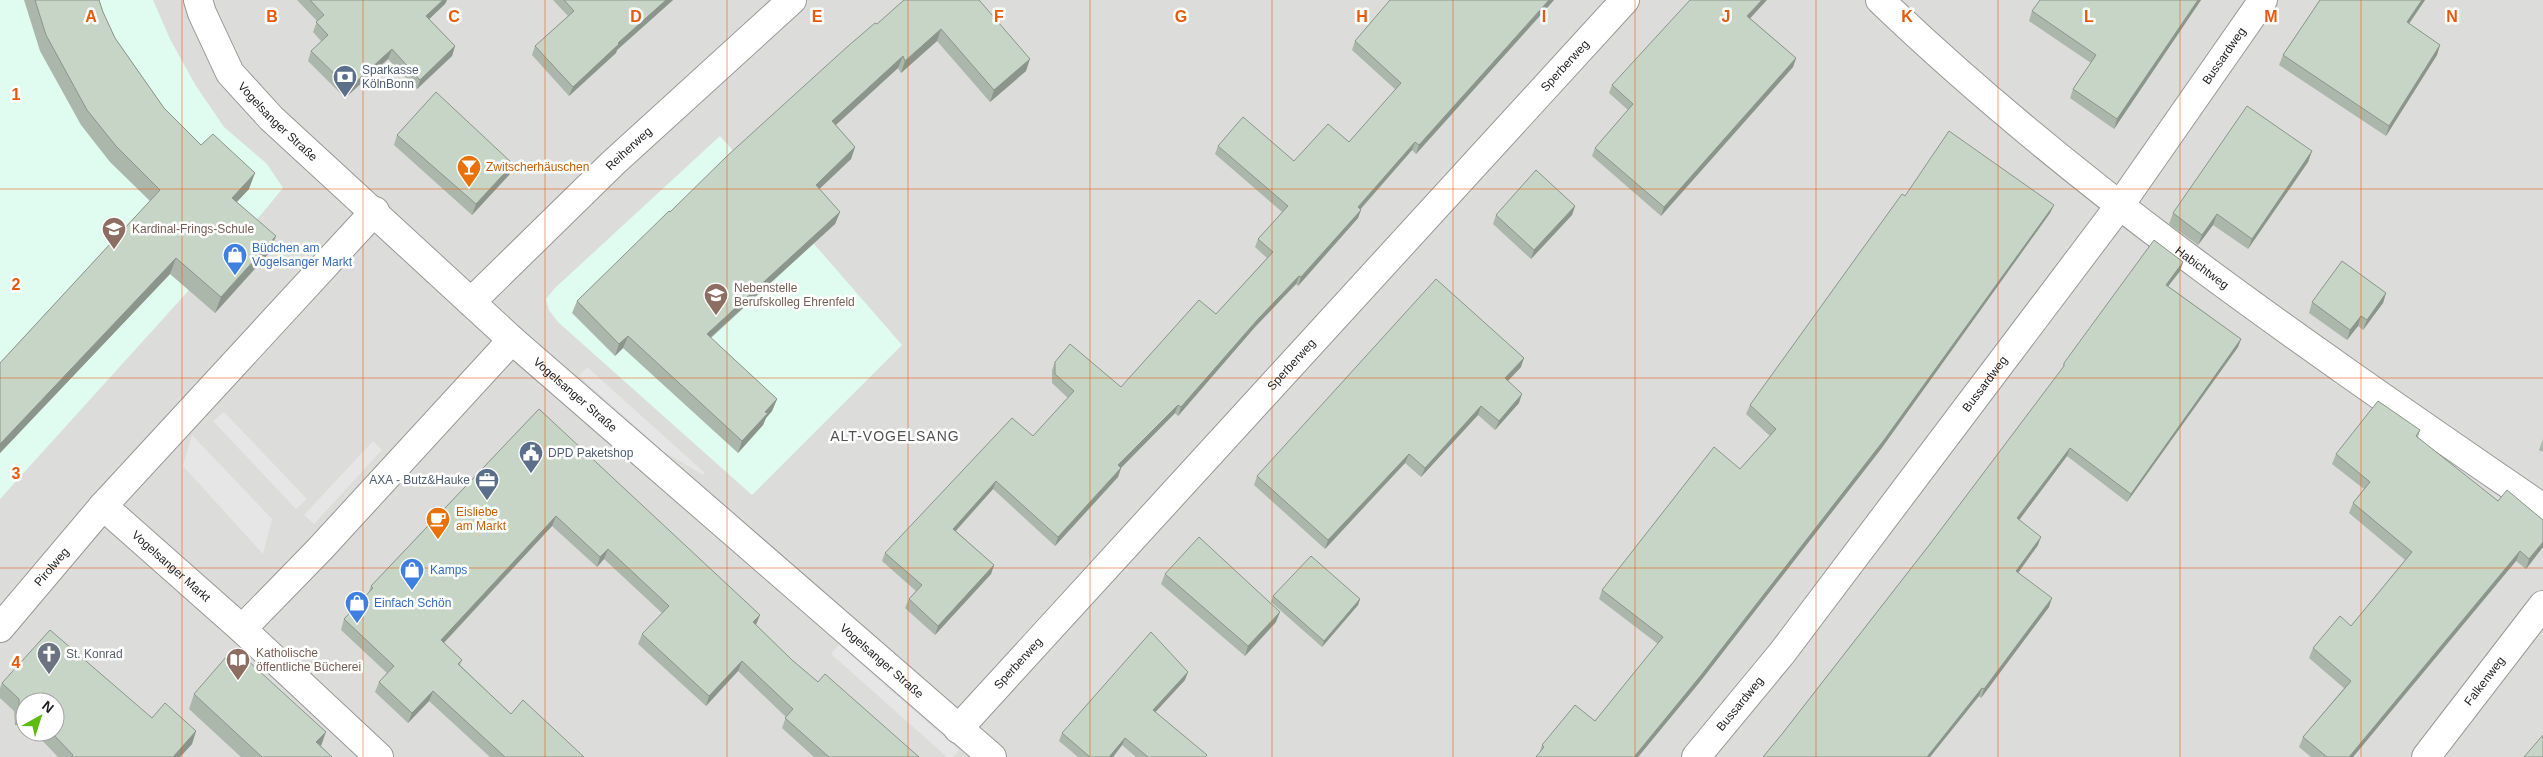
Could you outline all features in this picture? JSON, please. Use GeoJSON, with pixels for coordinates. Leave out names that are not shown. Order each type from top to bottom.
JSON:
{"type":"FeatureCollection","features":[{"type":"Feature","properties":{"kind":"street","name":"Vogelsanger Straße"},"geometry":{"type":"LineString","coordinates":[[198,0],[202,13],[230,73],[271,118],[375,211],[512,340],[992,757]]}},
{"type":"Feature","properties":{"kind":"street","name":"Reiherweg"},"geometry":{"type":"LineString","coordinates":[[471,302],[620,156],[792,0]]}},
{"type":"Feature","properties":{"kind":"street","name":"Sperberweg"},"geometry":{"type":"LineString","coordinates":[[958,728],[1625,0]]}},
{"type":"Feature","properties":{"kind":"street","name":"Habichtweg"},"geometry":{"type":"LineString","coordinates":[[1880,0],[1936,53],[2120,205],[2357,379],[2543,508]]}},
{"type":"Feature","properties":{"kind":"street","name":"Bussardweg"},"geometry":{"type":"LineString","coordinates":[[1696,757],[1782,653],[2120,205],[2263,0]]}},
{"type":"Feature","properties":{"kind":"street"},"geometry":{"type":"LineString","coordinates":[[104,506],[375,211]]}},
{"type":"Feature","properties":{"kind":"street"},"geometry":{"type":"LineString","coordinates":[[242,629],[320,549],[512,340]]}},
{"type":"Feature","properties":{"kind":"street","name":"Pirolweg"},"geometry":{"type":"LineString","coordinates":[[0,628],[104,506]]}},
{"type":"Feature","properties":{"kind":"street","name":"Vogelsanger Markt"},"geometry":{"type":"LineString","coordinates":[[104,506],[242,629],[379,757]]}},
{"type":"Feature","properties":{"kind":"street","name":"Falkenweg"},"geometry":{"type":"LineString","coordinates":[[2426,757],[2543,605]]}},
{"type":"Feature","properties":{"kind":"shaded area"},"geometry":{"type":"Polygon","coordinates":[[[0,0],[2543,0],[2543,757],[0,757],[0,0]]]}},
{"type":"Feature","properties":{"kind":"shaded area","name":"Kardinal-Frings-Schule"},"geometry":{"type":"Polygon","coordinates":[[[0,0],[153,0],[170,39],[196,86],[224,127],[267,164],[283,188],[255,222],[200,278],[0,499],[0,0]]]}},
{"type":"Feature","properties":{"kind":"shaded area","name":"Nebenstelle Berufskolleg Ehrenfeld"},"geometry":{"type":"Polygon","coordinates":[[[720,136],[902,345],[752,495],[558,322],[549,310],[546,299],[555,288],[720,136]]]}},
{"type":"Feature","properties":{"kind":"shaded area"},"geometry":{"type":"Polygon","coordinates":[[[587,367],[705,473],[703,475],[663,451],[579,376],[587,367]]]}},
{"type":"Feature","properties":{"kind":"shaded area"},"geometry":{"type":"Polygon","coordinates":[[[224,412],[307,499],[296,509],[213,421],[224,412]]]}},
{"type":"Feature","properties":{"kind":"shaded area"},"geometry":{"type":"Polygon","coordinates":[[[192,435],[272,519],[263,554],[183,466],[192,435]]]}},
{"type":"Feature","properties":{"kind":"shaded area"},"geometry":{"type":"Polygon","coordinates":[[[373,441],[382,450],[314,524],[304,515],[373,441]]]}},
{"type":"Feature","properties":{"kind":"shaded area"},"geometry":{"type":"Polygon","coordinates":[[[839,645],[959,750],[953,757],[947,757],[831,654],[839,645]]]}},
{"type":"Feature","properties":{"kind":"building"},"geometry":{"type":"Polygon","coordinates":[[[35,0],[99,0],[115,38],[164,108],[201,145],[213,134],[255,173],[232,198],[276,236],[221,297],[176,258],[0,444],[0,363],[160,190],[116,146],[87,110],[46,35],[35,0]]]}},
{"type":"Feature","properties":{"kind":"building"},"geometry":{"type":"Polygon","coordinates":[[[310,0],[443,0],[426,16],[455,46],[420,80],[392,49],[349,88],[311,51],[328,35],[316,22],[324,15],[310,0]]]}},
{"type":"Feature","properties":{"kind":"building"},"geometry":{"type":"Polygon","coordinates":[[[564,0],[666,0],[573,87],[535,46],[574,11],[564,0]]]}},
{"type":"Feature","properties":{"kind":"building"},"geometry":{"type":"Polygon","coordinates":[[[904,0],[979,0],[1030,59],[994,90],[941,29],[905,61],[903,56],[832,121],[855,147],[816,185],[840,212],[707,334],[777,399],[765,412],[768,413],[742,441],[628,336],[619,344],[577,301],[727,156],[847,47],[904,0]]]}},
{"type":"Feature","properties":{"kind":"building"},"geometry":{"type":"Polygon","coordinates":[[[1390,0],[1549,0],[1419,145],[1415,142],[1358,207],[1361,210],[1301,277],[1299,276],[1258,319],[1181,407],[1178,405],[1118,465],[1121,468],[1058,537],[996,481],[953,529],[994,565],[938,626],[909,599],[922,585],[885,553],[1012,418],[1033,436],[1074,391],[1055,374],[1055,362],[1070,344],[1121,387],[1199,300],[1216,314],[1273,252],[1258,239],[1288,206],[1218,146],[1243,117],[1294,161],[1328,124],[1349,142],[1401,83],[1355,41],[1390,0]]]}},
{"type":"Feature","properties":{"kind":"building"},"geometry":{"type":"Polygon","coordinates":[[[1690,0],[1762,0],[1747,16],[1796,58],[1664,207],[1595,148],[1633,104],[1612,85],[1690,0]]]}},
{"type":"Feature","properties":{"kind":"building"},"geometry":{"type":"Polygon","coordinates":[[[2040,0],[2198,0],[2117,119],[2073,89],[2096,55],[2032,11],[2040,0]]]}},
{"type":"Feature","properties":{"kind":"building"},"geometry":{"type":"Polygon","coordinates":[[[2320,0],[2422,0],[2407,22],[2440,45],[2389,126],[2283,55],[2320,0]]]}},
{"type":"Feature","properties":{"kind":"building"},"geometry":{"type":"Polygon","coordinates":[[[436,92],[513,164],[476,204],[397,135],[436,92]]]}},
{"type":"Feature","properties":{"kind":"building"},"geometry":{"type":"Polygon","coordinates":[[[2247,106],[2312,151],[2252,239],[2217,214],[2202,235],[2173,213],[2247,106]]]}},
{"type":"Feature","properties":{"kind":"building"},"geometry":{"type":"Polygon","coordinates":[[[1949,131],[2054,205],[1884,440],[1702,674],[1634,757],[1536,757],[1544,747],[1542,745],[1575,705],[1595,721],[1663,637],[1602,590],[1714,447],[1740,469],[1776,429],[1750,405],[1902,194],[1905,196],[1949,131]]]}},
{"type":"Feature","properties":{"kind":"building"},"geometry":{"type":"Polygon","coordinates":[[[1536,170],[1575,206],[1534,250],[1496,215],[1536,170]]]}},
{"type":"Feature","properties":{"kind":"building"},"geometry":{"type":"Polygon","coordinates":[[[2154,240],[2183,262],[2166,285],[2241,339],[2131,494],[2070,448],[2017,518],[2041,537],[2016,571],[2052,598],[1984,689],[1982,688],[1927,757],[1763,757],[1930,544],[2064,366],[2064,363],[2154,240]]]}},
{"type":"Feature","properties":{"kind":"building"},"geometry":{"type":"Polygon","coordinates":[[[2342,261],[2386,293],[2367,320],[2361,316],[2350,330],[2312,302],[2342,261]]]}},
{"type":"Feature","properties":{"kind":"building"},"geometry":{"type":"Polygon","coordinates":[[[1436,279],[1524,358],[1505,378],[1522,394],[1499,421],[1481,406],[1425,468],[1409,454],[1328,540],[1257,476],[1436,279]]]}},
{"type":"Feature","properties":{"kind":"building"},"geometry":{"type":"Polygon","coordinates":[[[2378,401],[2420,430],[2416,436],[2498,501],[2507,490],[2543,520],[2543,542],[2529,559],[2520,551],[2349,757],[2327,757],[2303,737],[2351,681],[2313,648],[2340,616],[2351,626],[2412,552],[2353,503],[2370,482],[2336,454],[2378,401]]]}},
{"type":"Feature","properties":{"kind":"building"},"geometry":{"type":"Polygon","coordinates":[[[539,409],[760,615],[753,622],[792,660],[818,682],[825,674],[919,757],[829,757],[785,718],[793,709],[742,661],[709,696],[642,634],[669,606],[608,549],[600,557],[556,516],[441,640],[462,660],[458,664],[511,714],[523,700],[584,757],[505,757],[433,691],[412,713],[379,682],[394,666],[344,619],[373,588],[371,586],[539,409]]]}},
{"type":"Feature","properties":{"kind":"building"},"geometry":{"type":"Polygon","coordinates":[[[1199,537],[1280,612],[1248,646],[1165,574],[1199,537]]]}},
{"type":"Feature","properties":{"kind":"building"},"geometry":{"type":"Polygon","coordinates":[[[1311,556],[1360,599],[1324,641],[1273,596],[1311,556]]]}},
{"type":"Feature","properties":{"kind":"building","name":"St. Konrad"},"geometry":{"type":"Polygon","coordinates":[[[50,630],[152,718],[165,703],[196,731],[173,757],[71,757],[73,755],[61,742],[65,742],[65,692],[15,692],[15,695],[2,683],[50,630]]]}},
{"type":"Feature","properties":{"kind":"building"},"geometry":{"type":"Polygon","coordinates":[[[1151,632],[1188,672],[1153,710],[1207,755],[1205,757],[1148,757],[1125,738],[1109,757],[1090,757],[1062,733],[1151,632]]]}},
{"type":"Feature","properties":{"kind":"building"},"geometry":{"type":"Polygon","coordinates":[[[234,648],[326,732],[316,742],[332,757],[262,757],[194,694],[234,648]]]}},
{"type":"Feature","properties":{"kind":"building"},"geometry":{"type":"Polygon","coordinates":[[[2543,735],[2543,757],[2524,757],[2543,735]]]}},
{"type":"Feature","properties":{"kind":"place","name":"Sparkasse KölnBonn"},"geometry":{"type":"Point","coordinates":[345,98]}},
{"type":"Feature","properties":{"kind":"place","name":"Zwitscherhäuschen"},"geometry":{"type":"Point","coordinates":[469,188]}},
{"type":"Feature","properties":{"kind":"place","name":"Kardinal-Frings-Schule"},"geometry":{"type":"Point","coordinates":[114,250]}},
{"type":"Feature","properties":{"kind":"place","name":"Büdchen am Vogelsanger Markt"},"geometry":{"type":"Point","coordinates":[235,276]}},
{"type":"Feature","properties":{"kind":"place","name":"Nebenstelle Berufskolleg Ehrenfeld"},"geometry":{"type":"Point","coordinates":[716,316]}},
{"type":"Feature","properties":{"kind":"place","name":"DPD Paketshop"},"geometry":{"type":"Point","coordinates":[531,474]}},
{"type":"Feature","properties":{"kind":"place","name":"AXA - Butz&Hauke"},"geometry":{"type":"Point","coordinates":[487,501]}},
{"type":"Feature","properties":{"kind":"place","name":"Eisliebe am Markt"},"geometry":{"type":"Point","coordinates":[438,540]}},
{"type":"Feature","properties":{"kind":"place","name":"Kamps"},"geometry":{"type":"Point","coordinates":[412,591]}},
{"type":"Feature","properties":{"kind":"place","name":"Einfach Schön"},"geometry":{"type":"Point","coordinates":[357,624]}},
{"type":"Feature","properties":{"kind":"place","name":"St. Konrad"},"geometry":{"type":"Point","coordinates":[49,675]}},
{"type":"Feature","properties":{"kind":"place","name":"Katholische öffentliche Bücherei"},"geometry":{"type":"Point","coordinates":[238,681]}},
{"type":"Feature","properties":{"kind":"district","name":"ALT-VOGELSANG"},"geometry":{"type":"Point","coordinates":[895,436]}}]}
